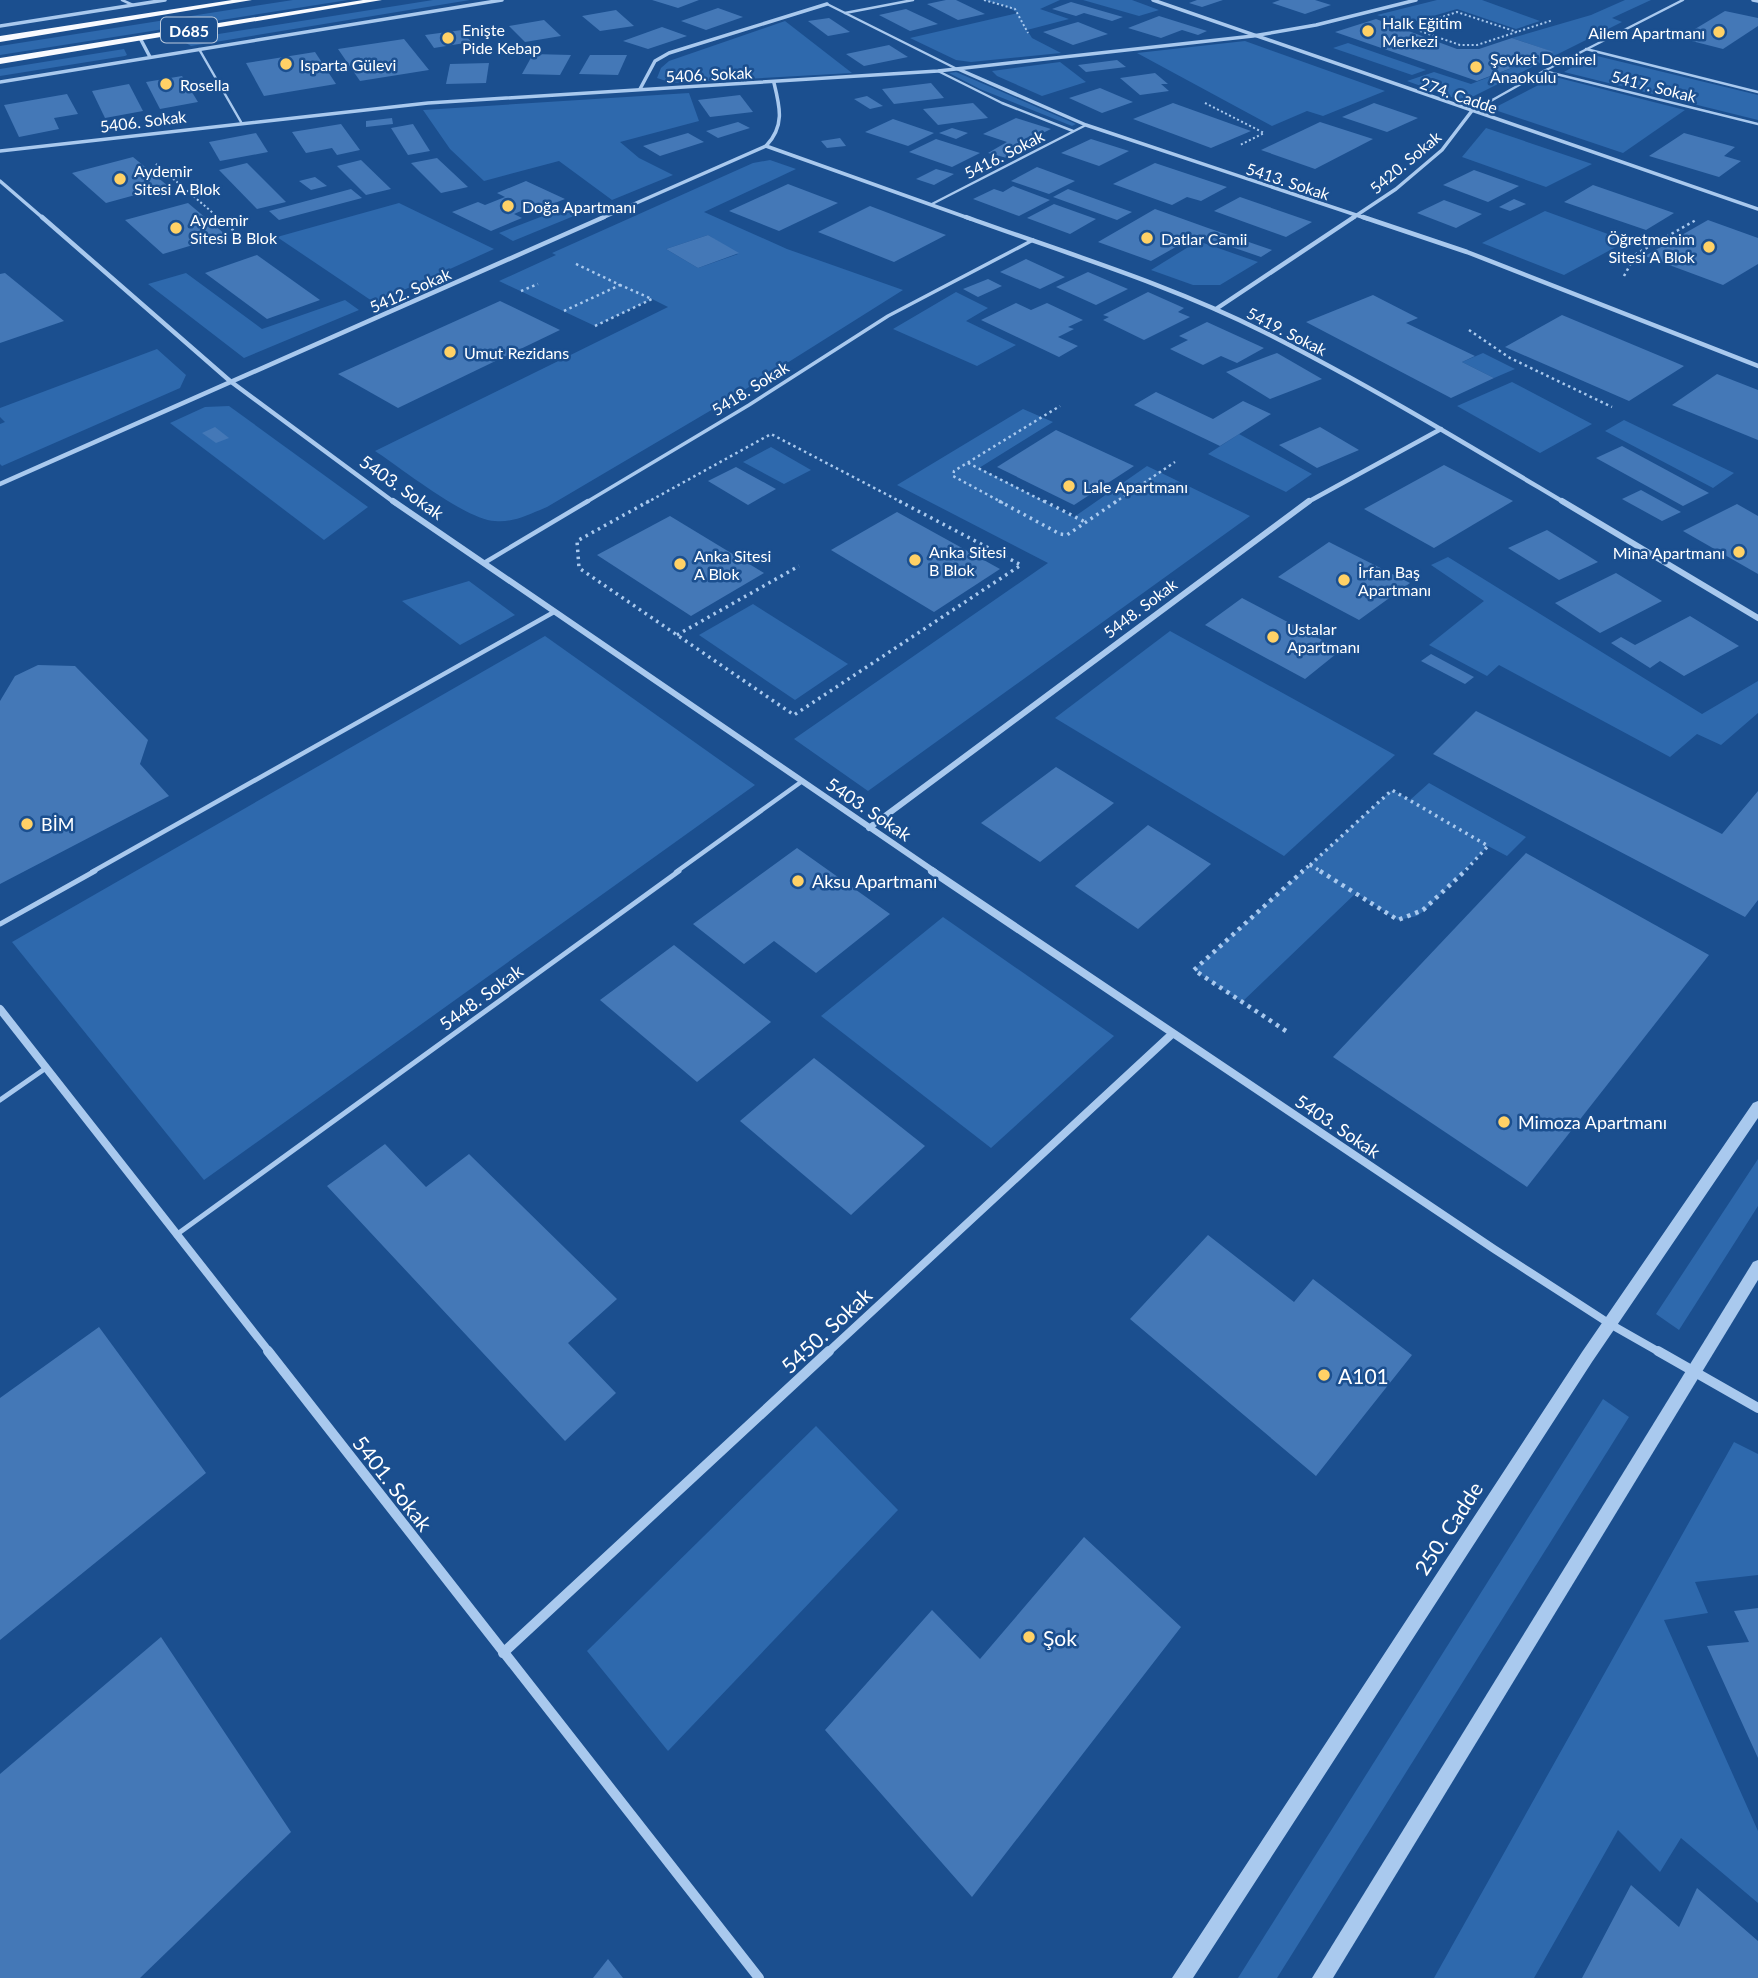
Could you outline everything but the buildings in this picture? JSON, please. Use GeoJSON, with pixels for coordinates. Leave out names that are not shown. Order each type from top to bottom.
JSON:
{"type":"FeatureCollection","features":[{"type":"Feature","properties":{"kind":"highway"},"geometry":{"type":"LineString","coordinates":[[133,5],[174,0]]}},
{"type":"Feature","properties":{"kind":"highway","name":"D685"},"geometry":{"type":"LineString","coordinates":[[0,39],[248,0]]}},
{"type":"Feature","properties":{"kind":"highway","name":"D685"},"geometry":{"type":"LineString","coordinates":[[0,61],[378,0]]}},
{"type":"Feature","properties":{"kind":"street"},"geometry":{"type":"LineString","coordinates":[[0,26],[165,0]]}},
{"type":"Feature","properties":{"kind":"street"},"geometry":{"type":"LineString","coordinates":[[0,82],[502,0]]}},
{"type":"Feature","properties":{"kind":"street","name":"5413. Sokak"},"geometry":{"type":"LineString","coordinates":[[819,0],[827,4]]}},
{"type":"Feature","properties":{"kind":"street","name":"274. Cadde"},"geometry":{"type":"LineString","coordinates":[[1153,0],[1471,113],[1758,209]]}},
{"type":"Feature","properties":{"kind":"street","name":"5406. Sokak"},"geometry":{"type":"LineString","coordinates":[[0,150],[428,103],[774,83],[957,69],[1253,36],[1416,0]]}},
{"type":"Feature","properties":{"kind":"street"},"geometry":{"type":"LineString","coordinates":[[1753,0],[1758,1]]}},
{"type":"Feature","properties":{"kind":"street"},"geometry":{"type":"LineString","coordinates":[[640,89],[655,61],[669,53],[827,4]]}},
{"type":"Feature","properties":{"kind":"street"},"geometry":{"type":"LineString","coordinates":[[140,38],[150,57]]}},
{"type":"Feature","properties":{"kind":"street","name":"5413. Sokak"},"geometry":{"type":"LineString","coordinates":[[957,69],[1086,124],[1467,252],[1758,366]]}},
{"type":"Feature","properties":{"kind":"street"},"geometry":{"type":"LineString","coordinates":[[766,146],[776,137],[781,127],[781,110],[774,83]]}},
{"type":"Feature","properties":{"kind":"street","name":"5420. Sokak"},"geometry":{"type":"LineString","coordinates":[[1216,309],[1358,216],[1422,169],[1454,137],[1471,113]]}},
{"type":"Feature","properties":{"kind":"street","name":"5419. Sokak"},"geometry":{"type":"LineString","coordinates":[[766,146],[1033,240],[1216,309],[1297,349],[1440,429],[1758,618]]}},
{"type":"Feature","properties":{"kind":"street","name":"5412. Sokak"},"geometry":{"type":"LineString","coordinates":[[0,484],[766,146]]}},
{"type":"Feature","properties":{"kind":"street","name":"5403. Sokak"},"geometry":{"type":"LineString","coordinates":[[0,181],[230,381],[376,489],[801,782],[1494,1249],[1611,1324],[1758,1408]]}},
{"type":"Feature","properties":{"kind":"street","name":"5448. Sokak"},"geometry":{"type":"LineString","coordinates":[[869,828],[1290,513],[1333,486],[1440,429]]}},
{"type":"Feature","properties":{"kind":"street","name":"5401. Sokak"},"geometry":{"type":"LineString","coordinates":[[0,1009],[759,1978]]}},
{"type":"Feature","properties":{"kind":"street","name":"5450. Sokak"},"geometry":{"type":"LineString","coordinates":[[503,1653],[1172,1034]]}},
{"type":"Feature","properties":{"kind":"street","name":"250. Cadde"},"geometry":{"type":"LineString","coordinates":[[1182,1978],[1611,1324],[1758,1107]]}},
{"type":"Feature","properties":{"kind":"street"},"geometry":{"type":"LineString","coordinates":[[1322,1978],[1758,1267]]}},
{"type":"Feature","properties":{"kind":"lane"},"geometry":{"type":"LineString","coordinates":[[122,0],[133,5]]}},
{"type":"Feature","properties":{"kind":"lane"},"geometry":{"type":"LineString","coordinates":[[845,13],[914,0]]}},
{"type":"Feature","properties":{"kind":"lane","name":"5420. Sokak"},"geometry":{"type":"LineString","coordinates":[[1471,113],[1544,71],[1683,0]]}},
{"type":"Feature","properties":{"kind":"lane","name":"5413. Sokak"},"geometry":{"type":"LineString","coordinates":[[827,4],[957,69]]}},
{"type":"Feature","properties":{"kind":"lane"},"geometry":{"type":"LineString","coordinates":[[199,49],[241,122]]}},
{"type":"Feature","properties":{"kind":"lane"},"geometry":{"type":"LineString","coordinates":[[1586,49],[1758,92]]}},
{"type":"Feature","properties":{"kind":"lane"},"geometry":{"type":"LineString","coordinates":[[937,71],[1002,103],[1073,131]]}},
{"type":"Feature","properties":{"kind":"lane","name":"5417. Sokak"},"geometry":{"type":"LineString","coordinates":[[1544,71],[1758,124]]}},
{"type":"Feature","properties":{"kind":"lane","name":"5416. Sokak"},"geometry":{"type":"LineString","coordinates":[[932,204],[1086,124]]}},
{"type":"Feature","properties":{"kind":"lane","name":"5418. Sokak"},"geometry":{"type":"LineString","coordinates":[[484,563],[749,405],[888,316],[1033,240]]}},
{"type":"Feature","properties":{"kind":"lane"},"geometry":{"type":"LineString","coordinates":[[0,924],[554,612]]}},
{"type":"Feature","properties":{"kind":"lane","name":"5448. Sokak"},"geometry":{"type":"LineString","coordinates":[[176,1236],[801,782]]}},
{"type":"Feature","properties":{"kind":"lane"},"geometry":{"type":"LineString","coordinates":[[0,1100],[46,1068]]}},
{"type":"Feature","properties":{"kind":"path"},"geometry":{"type":"LineString","coordinates":[[984,0],[1015,9],[1032,37],[1068,57]]}},
{"type":"Feature","properties":{"kind":"path"},"geometry":{"type":"LineString","coordinates":[[1433,20],[1457,12],[1517,32]]}},
{"type":"Feature","properties":{"kind":"path"},"geometry":{"type":"LineString","coordinates":[[1408,27],[1460,45],[1477,45],[1553,20]]}},
{"type":"Feature","properties":{"kind":"path"},"geometry":{"type":"LineString","coordinates":[[154,163],[242,238]]}},
{"type":"Feature","properties":{"kind":"path"},"geometry":{"type":"LineString","coordinates":[[1624,276],[1636,254],[1704,216]]}},
{"type":"Feature","properties":{"kind":"path"},"geometry":{"type":"LineString","coordinates":[[570,261],[652,299],[596,327]]}},
{"type":"Feature","properties":{"kind":"path"},"geometry":{"type":"LineString","coordinates":[[521,291],[538,284]]}},
{"type":"Feature","properties":{"kind":"path"},"geometry":{"type":"LineString","coordinates":[[564,312],[620,285]]}},
{"type":"Feature","properties":{"kind":"path"},"geometry":{"type":"LineString","coordinates":[[1469,330],[1510,358],[1612,407]]}},
{"type":"Feature","properties":{"kind":"path"},"geometry":{"type":"LineString","coordinates":[[1060,406],[954,471],[953,476],[1060,534],[1073,533],[1175,461]]}},
{"type":"Feature","properties":{"kind":"path"},"geometry":{"type":"LineString","coordinates":[[771,434],[1021,565],[794,715],[677,635],[579,568],[578,541],[771,434]]}},
{"type":"Feature","properties":{"kind":"path"},"geometry":{"type":"LineString","coordinates":[[967,463],[1087,523]]}},
{"type":"Feature","properties":{"kind":"path"},"geometry":{"type":"LineString","coordinates":[[677,635],[799,566]]}},
{"type":"Feature","properties":{"kind":"path"},"geometry":{"type":"LineString","coordinates":[[1286,1031],[1194,970],[1309,864],[1392,790],[1488,846],[1425,910],[1408,919],[1398,920],[1309,864]]}},
{"type":"Feature","properties":{"kind":"shaded area"},"geometry":{"type":"Polygon","coordinates":[[[293,0],[348,0],[0,55],[0,46],[293,0]]]}},
{"type":"Feature","properties":{"kind":"shaded area"},"geometry":{"type":"Polygon","coordinates":[[[433,0],[470,0],[191,46],[181,40],[433,0]]]}},
{"type":"Feature","properties":{"kind":"shaded area"},"geometry":{"type":"Polygon","coordinates":[[[984,0],[1060,0],[1040,9],[1069,19],[1027,30],[1032,38],[1061,53],[971,62],[956,60],[910,38],[1018,13],[1006,6],[984,0]]]}},
{"type":"Feature","properties":{"kind":"shaded area"},"geometry":{"type":"Polygon","coordinates":[[[1083,0],[1132,0],[1159,10],[1139,16],[1083,0]]]}},
{"type":"Feature","properties":{"kind":"shaded area"},"geometry":{"type":"Polygon","coordinates":[[[1437,0],[1482,0],[1540,21],[1516,29],[1457,9],[1406,24],[1377,15],[1437,0]]]}},
{"type":"Feature","properties":{"kind":"shaded area"},"geometry":{"type":"Polygon","coordinates":[[[1625,0],[1651,0],[1612,18],[1622,22],[1468,99],[1457,99],[1407,81],[1434,72],[1471,84],[1553,52],[1512,38],[1591,15],[1625,0]]]}},
{"type":"Feature","properties":{"kind":"shaded area"},"geometry":{"type":"Polygon","coordinates":[[[785,21],[852,73],[672,83],[657,78],[661,68],[669,61],[785,21]]]}},
{"type":"Feature","properties":{"kind":"shaded area"},"geometry":{"type":"Polygon","coordinates":[[[1245,41],[1385,91],[1323,116],[1307,111],[1272,126],[1137,53],[1245,41]]]}},
{"type":"Feature","properties":{"kind":"shaded area"},"geometry":{"type":"Polygon","coordinates":[[[1348,43],[1426,70],[1412,75],[1333,48],[1348,43]]]}},
{"type":"Feature","properties":{"kind":"shaded area"},"geometry":{"type":"Polygon","coordinates":[[[124,49],[127,55],[125,56],[0,76],[0,69],[124,49]]]}},
{"type":"Feature","properties":{"kind":"shaded area"},"geometry":{"type":"Polygon","coordinates":[[[1593,55],[1758,95],[1758,120],[1564,72],[1593,55]]]}},
{"type":"Feature","properties":{"kind":"shaded area"},"geometry":{"type":"Polygon","coordinates":[[[1060,62],[1086,82],[1042,96],[997,76],[992,71],[1060,62]]]}},
{"type":"Feature","properties":{"kind":"shaded area"},"geometry":{"type":"Polygon","coordinates":[[[956,72],[1076,124],[1072,126],[980,89],[949,73],[956,72]]]}},
{"type":"Feature","properties":{"kind":"shaded area"},"geometry":{"type":"Polygon","coordinates":[[[1552,78],[1685,110],[1623,153],[1492,109],[1552,78]]]}},
{"type":"Feature","properties":{"kind":"shaded area"},"geometry":{"type":"Polygon","coordinates":[[[689,93],[699,121],[620,142],[639,158],[673,175],[612,200],[559,161],[484,181],[450,149],[423,110],[689,93]]]}},
{"type":"Feature","properties":{"kind":"shaded area"},"geometry":{"type":"Polygon","coordinates":[[[1486,128],[1592,164],[1546,187],[1462,157],[1486,128]]]}},
{"type":"Feature","properties":{"kind":"shaded area"},"geometry":{"type":"Polygon","coordinates":[[[770,160],[796,169],[704,212],[787,249],[903,290],[725,402],[547,507],[508,521],[495,521],[468,512],[375,451],[668,307],[652,299],[595,326],[499,281],[556,255],[552,253],[753,163],[770,160]],[[708,235],[666,249],[698,268],[738,254],[708,235]]]}},
{"type":"Feature","properties":{"kind":"shaded area"},"geometry":{"type":"Polygon","coordinates":[[[399,203],[494,249],[375,303],[277,237],[399,203]]]}},
{"type":"Feature","properties":{"kind":"shaded area"},"geometry":{"type":"Polygon","coordinates":[[[574,204],[586,211],[513,241],[499,233],[574,204]]]}},
{"type":"Feature","properties":{"kind":"shaded area"},"geometry":{"type":"Polygon","coordinates":[[[1545,211],[1627,241],[1564,275],[1482,243],[1545,211]]]}},
{"type":"Feature","properties":{"kind":"shaded area"},"geometry":{"type":"Polygon","coordinates":[[[1198,241],[1258,262],[1220,285],[1193,285],[1151,270],[1198,241]]]}},
{"type":"Feature","properties":{"kind":"shaded area"},"geometry":{"type":"Polygon","coordinates":[[[186,273],[262,329],[345,300],[359,310],[244,358],[148,284],[186,273]]]}},
{"type":"Feature","properties":{"kind":"shaded area"},"geometry":{"type":"Polygon","coordinates":[[[956,292],[988,308],[966,321],[1016,345],[977,366],[893,329],[956,292]]]}},
{"type":"Feature","properties":{"kind":"shaded area"},"geometry":{"type":"Polygon","coordinates":[[[157,349],[186,375],[180,388],[2,466],[0,464],[0,424],[5,422],[0,417],[0,408],[157,349]]]}},
{"type":"Feature","properties":{"kind":"shaded area"},"geometry":{"type":"Polygon","coordinates":[[[1483,353],[1515,369],[1494,378],[1462,362],[1483,353]]]}},
{"type":"Feature","properties":{"kind":"shaded area"},"geometry":{"type":"Polygon","coordinates":[[[1512,382],[1592,424],[1540,453],[1457,406],[1512,382]]]}},
{"type":"Feature","properties":{"kind":"shaded area"},"geometry":{"type":"Polygon","coordinates":[[[229,406],[368,507],[324,540],[170,423],[205,407],[229,406]]]}},
{"type":"Feature","properties":{"kind":"shaded area"},"geometry":{"type":"Polygon","coordinates":[[[1023,409],[1053,422],[979,468],[1074,517],[1147,466],[1250,516],[868,791],[794,739],[1048,563],[897,485],[1023,409]]]}},
{"type":"Feature","properties":{"kind":"shaded area"},"geometry":{"type":"Polygon","coordinates":[[[1624,420],[1734,473],[1713,488],[1605,431],[1624,420]]]}},
{"type":"Feature","properties":{"kind":"shaded area"},"geometry":{"type":"Polygon","coordinates":[[[1239,434],[1312,474],[1286,492],[1208,454],[1239,434]]]}},
{"type":"Feature","properties":{"kind":"shaded area"},"geometry":{"type":"Polygon","coordinates":[[[771,447],[811,470],[784,484],[743,462],[771,447]]]}},
{"type":"Feature","properties":{"kind":"shaded area"},"geometry":{"type":"Polygon","coordinates":[[[1448,557],[1702,714],[1758,681],[1758,713],[1721,745],[1697,734],[1670,757],[1499,665],[1487,676],[1429,645],[1484,601],[1431,565],[1448,557]]]}},
{"type":"Feature","properties":{"kind":"shaded area"},"geometry":{"type":"Polygon","coordinates":[[[469,581],[515,615],[460,645],[402,601],[469,581]]]}},
{"type":"Feature","properties":{"kind":"shaded area"},"geometry":{"type":"Polygon","coordinates":[[[753,604],[848,664],[795,700],[699,635],[753,604]]]}},
{"type":"Feature","properties":{"kind":"shaded area"},"geometry":{"type":"Polygon","coordinates":[[[1170,631],[1395,755],[1284,856],[1055,718],[1170,631]]]}},
{"type":"Feature","properties":{"kind":"shaded area"},"geometry":{"type":"Polygon","coordinates":[[[545,636],[755,785],[204,1180],[12,942],[545,636]]]}},
{"type":"Feature","properties":{"kind":"shaded area"},"geometry":{"type":"Polygon","coordinates":[[[1429,783],[1526,837],[1507,856],[1488,846],[1417,916],[1398,920],[1356,893],[1242,1002],[1194,970],[1392,790],[1410,800],[1429,783]]]}},
{"type":"Feature","properties":{"kind":"shaded area"},"geometry":{"type":"Polygon","coordinates":[[[943,917],[1114,1036],[991,1148],[821,1016],[943,917]]]}},
{"type":"Feature","properties":{"kind":"shaded area"},"geometry":{"type":"Polygon","coordinates":[[[1758,1159],[1758,1206],[1679,1330],[1656,1314],[1758,1159]]]}},
{"type":"Feature","properties":{"kind":"shaded area"},"geometry":{"type":"Polygon","coordinates":[[[1603,1399],[1629,1417],[1277,1978],[1238,1978],[1603,1399]]]}},
{"type":"Feature","properties":{"kind":"shaded area"},"geometry":{"type":"Polygon","coordinates":[[[816,1426],[898,1510],[668,1751],[587,1651],[816,1426]]]}},
{"type":"Feature","properties":{"kind":"shaded area"},"geometry":{"type":"Polygon","coordinates":[[[1734,1442],[1758,1454],[1758,1575],[1695,1582],[1708,1613],[1664,1620],[1758,1831],[1758,1903],[1681,1838],[1660,1872],[1618,1830],[1534,1978],[1434,1978],[1734,1442]]]}},
{"type":"Feature","properties":{"kind":"place","name":"Halk Eğitim Merkezi"},"geometry":{"type":"Point","coordinates":[1368,31]}},
{"type":"Feature","properties":{"kind":"place","name":"Ailem Apartmanı"},"geometry":{"type":"Point","coordinates":[1719,32]}},
{"type":"Feature","properties":{"kind":"place","name":"Enişte Pide Kebap"},"geometry":{"type":"Point","coordinates":[448,38]}},
{"type":"Feature","properties":{"kind":"place","name":"Isparta Gülevi"},"geometry":{"type":"Point","coordinates":[286,64]}},
{"type":"Feature","properties":{"kind":"place","name":"Şevket Demirel Anaokulu"},"geometry":{"type":"Point","coordinates":[1476,67]}},
{"type":"Feature","properties":{"kind":"place","name":"Rosella"},"geometry":{"type":"Point","coordinates":[166,84]}},
{"type":"Feature","properties":{"kind":"place","name":"Aydemir Sitesi A Blok"},"geometry":{"type":"Point","coordinates":[120,179]}},
{"type":"Feature","properties":{"kind":"place","name":"Doğa Apartmanı"},"geometry":{"type":"Point","coordinates":[508,206]}},
{"type":"Feature","properties":{"kind":"place","name":"Aydemir Sitesi B Blok"},"geometry":{"type":"Point","coordinates":[176,228]}},
{"type":"Feature","properties":{"kind":"place","name":"Datlar Camii"},"geometry":{"type":"Point","coordinates":[1147,238]}},
{"type":"Feature","properties":{"kind":"place","name":"Öğretmenim Sitesi A Blok"},"geometry":{"type":"Point","coordinates":[1709,247]}},
{"type":"Feature","properties":{"kind":"place","name":"Umut Rezidans"},"geometry":{"type":"Point","coordinates":[450,352]}},
{"type":"Feature","properties":{"kind":"place","name":"Lale Apartmanı"},"geometry":{"type":"Point","coordinates":[1069,486]}},
{"type":"Feature","properties":{"kind":"place","name":"Mina Apartmanı"},"geometry":{"type":"Point","coordinates":[1739,552]}},
{"type":"Feature","properties":{"kind":"place","name":"Anka Sitesi B Blok"},"geometry":{"type":"Point","coordinates":[915,560]}},
{"type":"Feature","properties":{"kind":"place","name":"Anka Sitesi A Blok"},"geometry":{"type":"Point","coordinates":[680,564]}},
{"type":"Feature","properties":{"kind":"place","name":"İrfan Baş Apartmanı"},"geometry":{"type":"Point","coordinates":[1344,580]}},
{"type":"Feature","properties":{"kind":"place","name":"Ustalar Apartmanı"},"geometry":{"type":"Point","coordinates":[1273,637]}},
{"type":"Feature","properties":{"kind":"place","name":"BİM"},"geometry":{"type":"Point","coordinates":[27,824]}},
{"type":"Feature","properties":{"kind":"place","name":"Aksu Apartmanı"},"geometry":{"type":"Point","coordinates":[798,881]}},
{"type":"Feature","properties":{"kind":"place","name":"Mimoza Apartmanı"},"geometry":{"type":"Point","coordinates":[1504,1122]}},
{"type":"Feature","properties":{"kind":"place","name":"A101"},"geometry":{"type":"Point","coordinates":[1324,1375]}},
{"type":"Feature","properties":{"kind":"place","name":"Şok"},"geometry":{"type":"Point","coordinates":[1029,1637]}}]}
